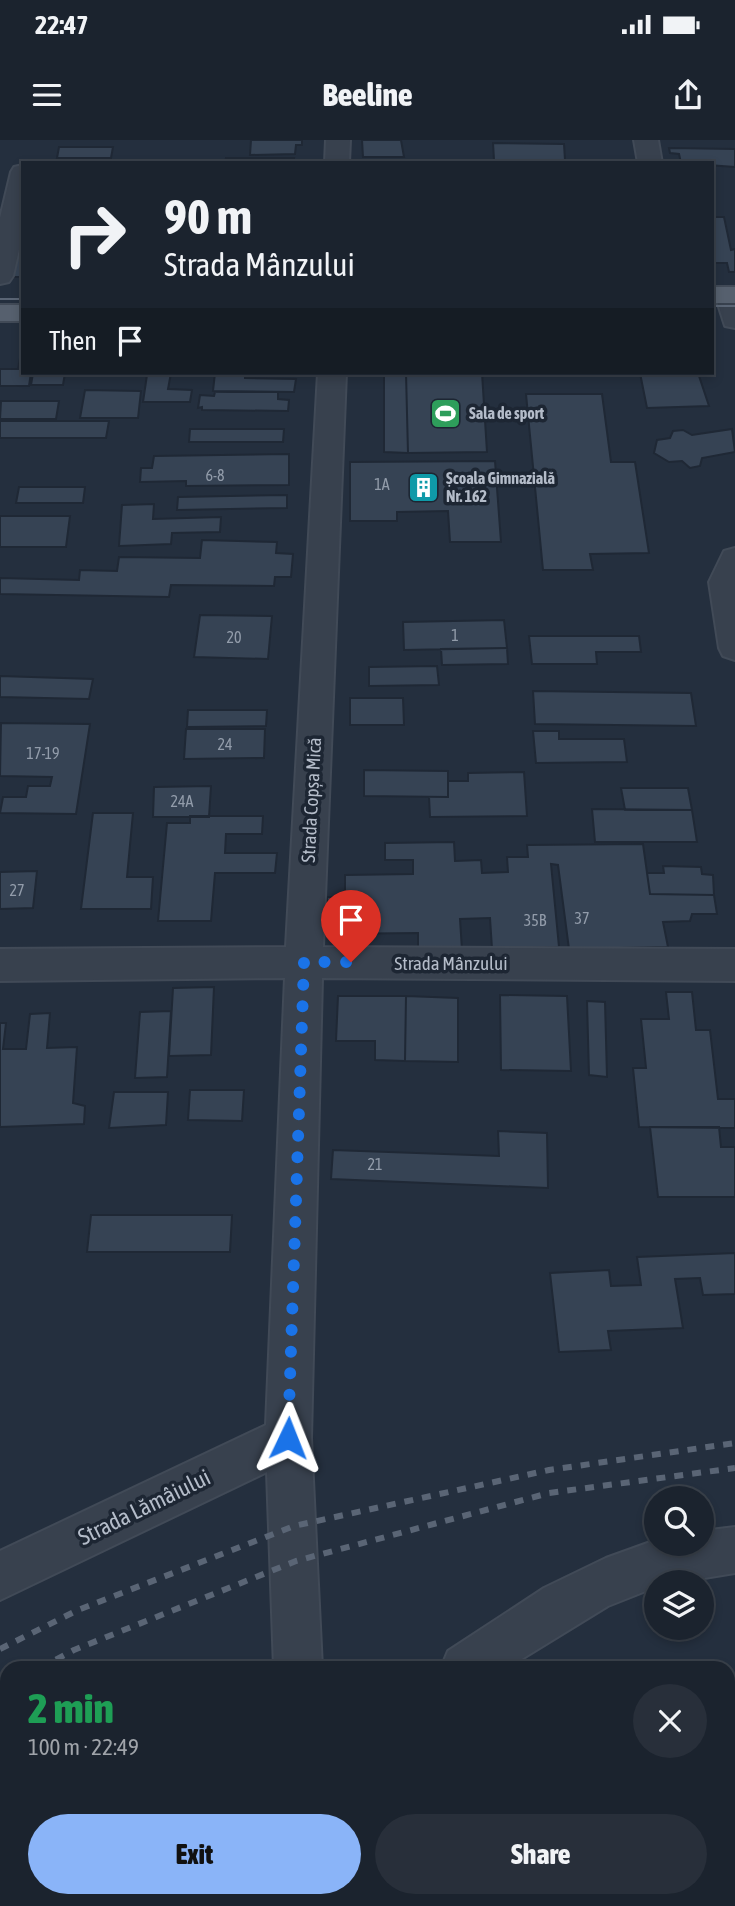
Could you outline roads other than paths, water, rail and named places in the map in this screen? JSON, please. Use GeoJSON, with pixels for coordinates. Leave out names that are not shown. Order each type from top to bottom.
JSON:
{"type":"FeatureCollection","features":[{"type":"Feature","properties":{"kind":"main road"},"geometry":{"type":"LineString","coordinates":[[0,293],[21,293]]}},
{"type":"Feature","properties":{"kind":"main road"},"geometry":{"type":"LineString","coordinates":[[0,313],[21,313]]}},
{"type":"Feature","properties":{"kind":"street"},"geometry":{"type":"LineString","coordinates":[[337,161],[338,140]]}},
{"type":"Feature","properties":{"kind":"street"},"geometry":{"type":"LineString","coordinates":[[646,140],[650,161]]}},
{"type":"Feature","properties":{"kind":"street"},"geometry":{"type":"LineString","coordinates":[[0,276],[21,180]]}},
{"type":"Feature","properties":{"kind":"street","name":"Strada Copșa Mică"},"geometry":{"type":"LineString","coordinates":[[298,1661],[288,1438],[304,962],[332,375]]}},
{"type":"Feature","properties":{"kind":"street"},"geometry":{"type":"LineString","coordinates":[[735,559],[725,582],[735,648]]}},
{"type":"Feature","properties":{"kind":"street","name":"Strada Mânzului"},"geometry":{"type":"LineString","coordinates":[[0,965],[304,962],[735,965]]}},
{"type":"Feature","properties":{"kind":"street","name":"Strada Lămâiului"},"geometry":{"type":"LineString","coordinates":[[0,1576],[288,1438]]}},
{"type":"Feature","properties":{"kind":"street"},"geometry":{"type":"LineString","coordinates":[[475,1661],[523,1626],[598,1583],[630,1570],[670,1560],[735,1550]]}},
{"type":"Feature","properties":{"kind":"tram line"},"geometry":{"type":"LineString","coordinates":[[0,299],[21,299]]}},
{"type":"Feature","properties":{"kind":"tram line"},"geometry":{"type":"LineString","coordinates":[[714,306],[735,306]]}},
{"type":"Feature","properties":{"kind":"railway"},"geometry":{"type":"LineString","coordinates":[[0,1649],[78,1610],[294,1526],[549,1470],[735,1443]]}},
{"type":"Feature","properties":{"kind":"railway"},"geometry":{"type":"LineString","coordinates":[[53,1661],[74,1650],[296,1561],[549,1493],[735,1468]]}},
{"type":"Feature","properties":{"kind":"place","name":"Sala de sport"},"geometry":{"type":"Point","coordinates":[446,413]}},
{"type":"Feature","properties":{"kind":"place","name":"Școala Gimnazială Nr. 162"},"geometry":{"type":"Point","coordinates":[423,487]}}]}
